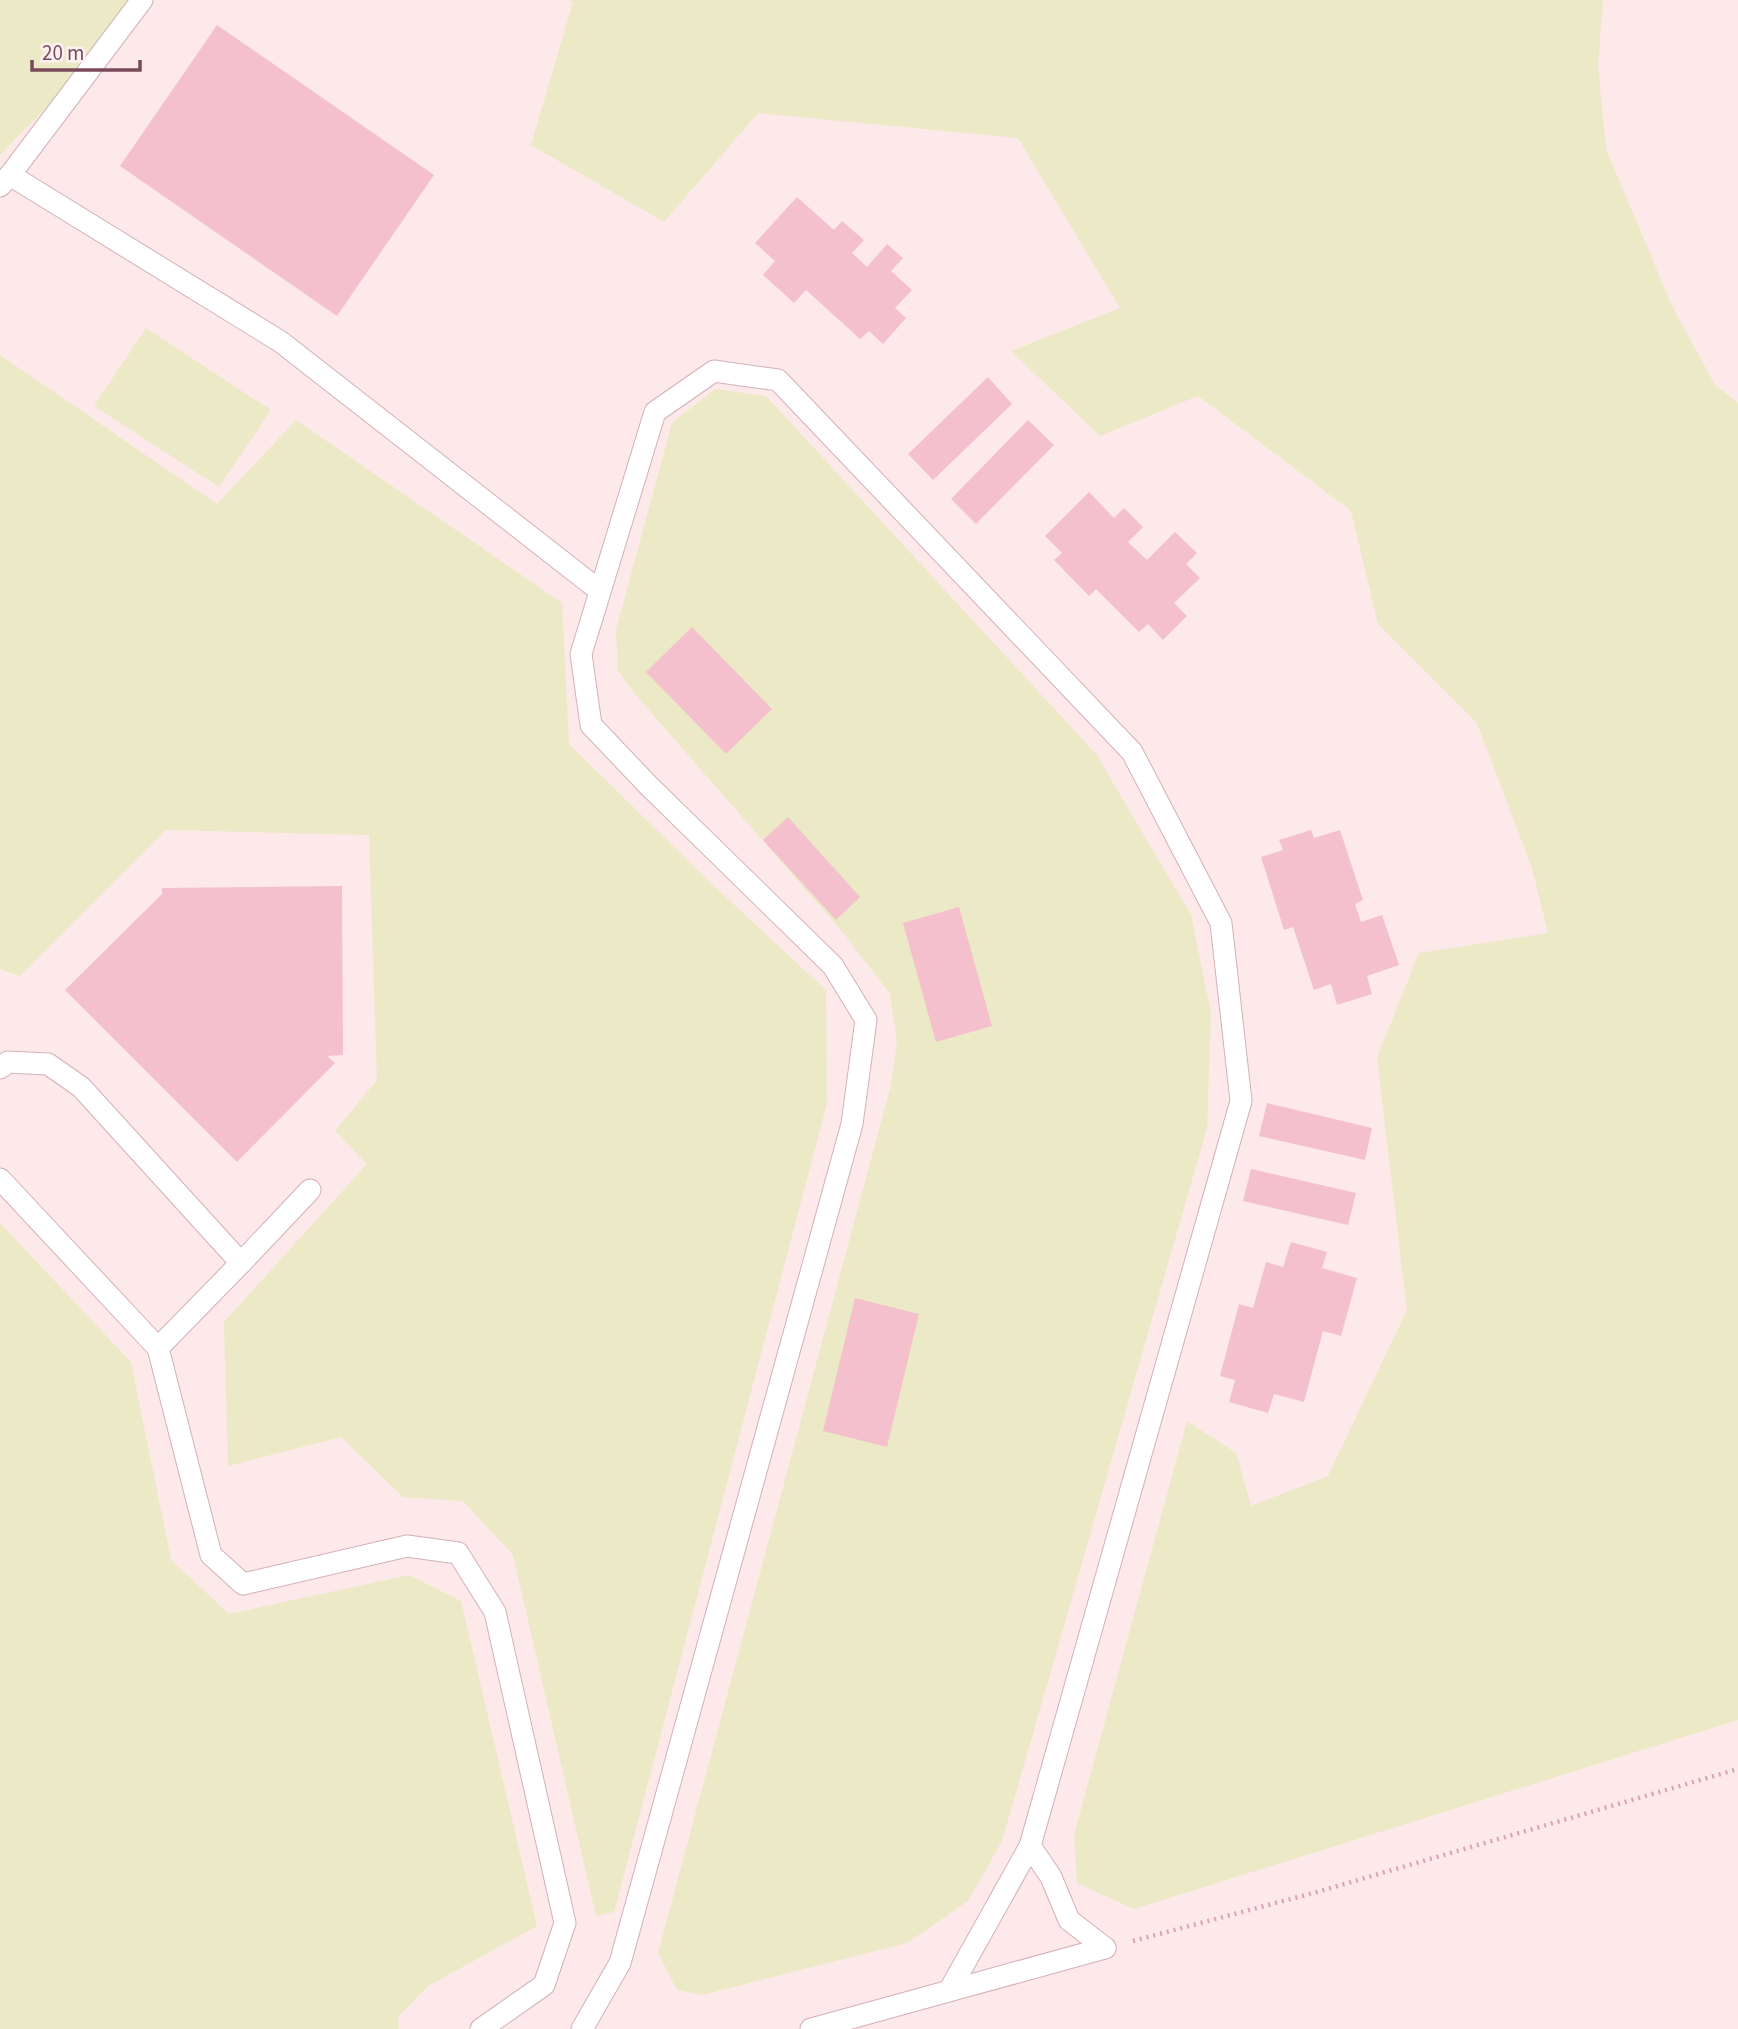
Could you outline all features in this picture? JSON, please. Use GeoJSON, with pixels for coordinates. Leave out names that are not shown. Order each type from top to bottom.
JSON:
{"type":"FeatureCollection","features":[{"type":"Feature","properties":{"kind":"lane"},"geometry":{"type":"LineString","coordinates":[[142,0],[5,180],[281,342],[600,591]]}},
{"type":"Feature","properties":{"kind":"lane"},"geometry":{"type":"LineString","coordinates":[[582,2029],[620,1963],[852,1124],[866,1020],[833,966],[648,785],[591,725],[581,654],[655,412],[714,371],[778,380],[1132,751],[1221,923],[1241,1101],[1030,1846],[950,1991]]}},
{"type":"Feature","properties":{"kind":"lane"},"geometry":{"type":"LineString","coordinates":[[0,1068],[8,1062],[48,1064],[81,1087],[241,1264]]}},
{"type":"Feature","properties":{"kind":"lane"},"geometry":{"type":"LineString","coordinates":[[0,1179],[158,1348],[211,1555],[243,1584],[407,1546],[458,1553],[495,1612],[565,1923],[544,1985],[481,2029]]}},
{"type":"Feature","properties":{"kind":"lane"},"geometry":{"type":"LineString","coordinates":[[158,1348],[310,1190]]}},
{"type":"Feature","properties":{"kind":"lane"},"geometry":{"type":"LineString","coordinates":[[1030,1846],[1051,1877],[1069,1920],[1105,1948]]}},
{"type":"Feature","properties":{"kind":"lane"},"geometry":{"type":"LineString","coordinates":[[811,2029],[1105,1948]]}},
{"type":"Feature","properties":{"kind":"path"},"geometry":{"type":"LineString","coordinates":[[1105,1948],[1317,1892],[1738,1769]]}},
{"type":"Feature","properties":{"kind":"shaded area"},"geometry":{"type":"Polygon","coordinates":[[[0,0],[151,0],[0,155],[0,0]]]}},
{"type":"Feature","properties":{"kind":"shaded area"},"geometry":{"type":"Polygon","coordinates":[[[567,0],[1603,0],[1598,66],[1606,149],[1672,306],[1715,385],[1738,403],[1738,1720],[1134,1909],[1077,1883],[1074,1835],[1187,1421],[1236,1453],[1251,1506],[1328,1476],[1407,1310],[1377,1058],[1419,953],[1548,933],[1532,868],[1477,723],[1378,624],[1351,511],[1198,396],[1100,436],[1011,351],[1120,308],[1018,138],[758,113],[664,222],[531,145],[573,2],[567,0]]]}},
{"type":"Feature","properties":{"kind":"shaded area"},"geometry":{"type":"Polygon","coordinates":[[[146,328],[271,410],[219,487],[94,406],[146,328]]]}},
{"type":"Feature","properties":{"kind":"shaded area"},"geometry":{"type":"Polygon","coordinates":[[[0,355],[217,504],[296,420],[562,603],[569,744],[716,888],[826,990],[827,1103],[614,1912],[596,1916],[513,1555],[463,1501],[403,1497],[341,1437],[228,1466],[224,1322],[367,1164],[335,1131],[377,1080],[369,835],[166,830],[20,976],[0,969],[0,355]]]}},
{"type":"Feature","properties":{"kind":"shaded area"},"geometry":{"type":"Polygon","coordinates":[[[715,389],[766,396],[1096,754],[1191,915],[1211,1013],[1207,1128],[1002,1841],[968,1901],[907,1943],[702,1995],[677,1990],[658,1953],[891,1085],[897,1041],[890,994],[845,935],[635,694],[618,671],[616,630],[672,423],[715,389]]]}},
{"type":"Feature","properties":{"kind":"shaded area"},"geometry":{"type":"Polygon","coordinates":[[[0,1223],[131,1362],[171,1560],[229,1614],[409,1575],[461,1601],[537,1926],[428,1986],[398,2017],[399,2029],[0,2029],[0,1223]]]}},
{"type":"Feature","properties":{"kind":"building"},"geometry":{"type":"Polygon","coordinates":[[[217,25],[434,175],[337,316],[120,166],[217,25]]]}},
{"type":"Feature","properties":{"kind":"building"},"geometry":{"type":"Polygon","coordinates":[[[797,197],[834,230],[842,221],[864,240],[852,253],[867,267],[887,244],[903,258],[891,271],[912,290],[895,308],[906,318],[883,344],[869,331],[860,339],[806,290],[794,303],[763,275],[775,261],[755,243],[797,197]]]}},
{"type":"Feature","properties":{"kind":"building"},"geometry":{"type":"Polygon","coordinates":[[[988,377],[1012,404],[933,480],[908,454],[988,377]]]}},
{"type":"Feature","properties":{"kind":"building"},"geometry":{"type":"Polygon","coordinates":[[[1028,420],[1054,445],[976,524],[951,499],[1028,420]]]}},
{"type":"Feature","properties":{"kind":"building"},"geometry":{"type":"Polygon","coordinates":[[[1089,492],[1114,518],[1124,508],[1143,527],[1128,542],[1147,560],[1175,532],[1197,553],[1186,564],[1200,578],[1174,603],[1187,616],[1163,640],[1148,624],[1139,632],[1096,589],[1089,596],[1054,560],[1062,553],[1045,536],[1089,492]]]}},
{"type":"Feature","properties":{"kind":"building"},"geometry":{"type":"Polygon","coordinates":[[[692,627],[772,709],[726,754],[646,672],[692,627]]]}},
{"type":"Feature","properties":{"kind":"building"},"geometry":{"type":"Polygon","coordinates":[[[788,817],[860,897],[836,920],[763,840],[788,817]]]}},
{"type":"Feature","properties":{"kind":"building"},"geometry":{"type":"Polygon","coordinates":[[[1311,830],[1314,838],[1340,830],[1363,900],[1355,904],[1361,922],[1382,915],[1399,965],[1367,976],[1372,994],[1337,1005],[1331,984],[1314,990],[1293,927],[1284,930],[1261,857],[1283,850],[1279,840],[1311,830]]]}},
{"type":"Feature","properties":{"kind":"building"},"geometry":{"type":"Polygon","coordinates":[[[342,886],[343,1055],[327,1056],[335,1063],[237,1162],[65,990],[162,894],[162,888],[342,886]]]}},
{"type":"Feature","properties":{"kind":"building"},"geometry":{"type":"Polygon","coordinates":[[[959,907],[992,1026],[936,1042],[903,923],[959,907]]]}},
{"type":"Feature","properties":{"kind":"building"},"geometry":{"type":"Polygon","coordinates":[[[1267,1103],[1372,1128],[1365,1160],[1259,1136],[1267,1103]]]}},
{"type":"Feature","properties":{"kind":"building"},"geometry":{"type":"Polygon","coordinates":[[[1251,1169],[1356,1193],[1348,1225],[1243,1201],[1251,1169]]]}},
{"type":"Feature","properties":{"kind":"building"},"geometry":{"type":"Polygon","coordinates":[[[1291,1242],[1327,1252],[1322,1268],[1357,1278],[1341,1336],[1323,1331],[1304,1402],[1274,1394],[1268,1413],[1229,1402],[1235,1380],[1220,1376],[1239,1304],[1253,1308],[1266,1262],[1283,1267],[1291,1242]]]}},
{"type":"Feature","properties":{"kind":"building"},"geometry":{"type":"Polygon","coordinates":[[[855,1298],[919,1314],[887,1447],[823,1431],[855,1298]]]}}]}
